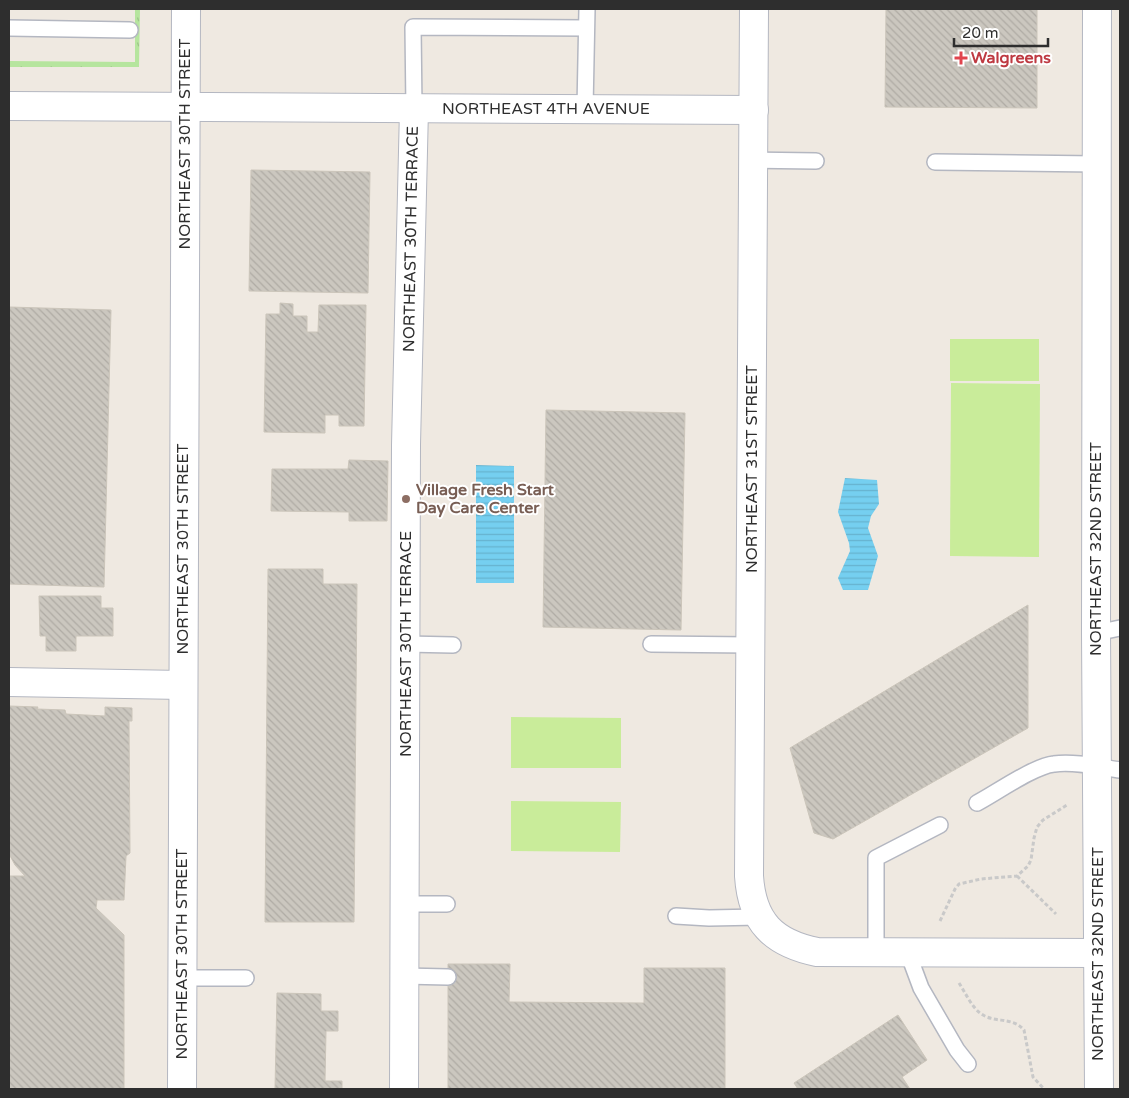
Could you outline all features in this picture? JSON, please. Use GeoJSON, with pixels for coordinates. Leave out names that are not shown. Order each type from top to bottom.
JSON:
{"type":"FeatureCollection","features":[{"type":"Feature","properties":{"kind":"street","name":"NORTHEAST 30TH STREET"},"geometry":{"type":"LineString","coordinates":[[182,1089],[186,9]]}},
{"type":"Feature","properties":{"kind":"street","name":"NORTHEAST 31ST STREET"},"geometry":{"type":"LineString","coordinates":[[754,9],[749,876],[751,897],[762,922]]}},
{"type":"Feature","properties":{"kind":"street","name":"NORTHEAST 32ND STREET"},"geometry":{"type":"LineString","coordinates":[[1098,9],[1097,164],[1109,315],[1109,768],[1098,953],[1099,1089]]}},
{"type":"Feature","properties":{"kind":"street","name":"NORTHEAST 4TH AVENUE"},"geometry":{"type":"LineString","coordinates":[[9,106],[754,110]]}},
{"type":"Feature","properties":{"kind":"street","name":"NORTHEAST 30TH TERRACE"},"geometry":{"type":"LineString","coordinates":[[404,1089],[406,445],[414,109]]}},
{"type":"Feature","properties":{"kind":"street"},"geometry":{"type":"LineString","coordinates":[[9,682],[182,685]]}},
{"type":"Feature","properties":{"kind":"street"},"geometry":{"type":"LineString","coordinates":[[762,922],[772,934],[816,952],[1098,953]]}},
{"type":"Feature","properties":{"kind":"lane"},"geometry":{"type":"LineString","coordinates":[[585,108],[587,9]]}},
{"type":"Feature","properties":{"kind":"lane"},"geometry":{"type":"LineString","coordinates":[[414,109],[412,26],[586,28]]}},
{"type":"Feature","properties":{"kind":"lane"},"geometry":{"type":"LineString","coordinates":[[9,28],[130,30]]}},
{"type":"Feature","properties":{"kind":"lane"},"geometry":{"type":"LineString","coordinates":[[753,160],[816,161]]}},
{"type":"Feature","properties":{"kind":"lane"},"geometry":{"type":"LineString","coordinates":[[935,162],[1097,164]]}},
{"type":"Feature","properties":{"kind":"lane"},"geometry":{"type":"LineString","coordinates":[[406,644],[453,646]]}},
{"type":"Feature","properties":{"kind":"lane"},"geometry":{"type":"LineString","coordinates":[[651,644],[750,645]]}},
{"type":"Feature","properties":{"kind":"lane"},"geometry":{"type":"LineString","coordinates":[[977,803],[1042,766],[1055,763],[1109,768]]}},
{"type":"Feature","properties":{"kind":"lane"},"geometry":{"type":"LineString","coordinates":[[876,953],[876,858],[940,825]]}},
{"type":"Feature","properties":{"kind":"lane"},"geometry":{"type":"LineString","coordinates":[[406,904],[447,904]]}},
{"type":"Feature","properties":{"kind":"lane"},"geometry":{"type":"LineString","coordinates":[[676,916],[762,922]]}},
{"type":"Feature","properties":{"kind":"lane"},"geometry":{"type":"LineString","coordinates":[[908,953],[921,988],[957,1050],[968,1064]]}},
{"type":"Feature","properties":{"kind":"lane"},"geometry":{"type":"LineString","coordinates":[[404,976],[448,977]]}},
{"type":"Feature","properties":{"kind":"lane"},"geometry":{"type":"LineString","coordinates":[[182,978],[246,978]]}},
{"type":"Feature","properties":{"kind":"path"},"geometry":{"type":"LineString","coordinates":[[940,921],[955,889],[960,884],[982,879],[1017,876],[1028,866],[1031,860],[1037,827],[1043,820],[1066,805]]}},
{"type":"Feature","properties":{"kind":"path"},"geometry":{"type":"LineString","coordinates":[[1017,876],[1056,914]]}},
{"type":"Feature","properties":{"kind":"path"},"geometry":{"type":"LineString","coordinates":[[959,982],[981,1014],[1013,1021],[1024,1030],[1033,1077],[1044,1089]]}},
{"type":"Feature","properties":{"kind":"green space"},"geometry":{"type":"Polygon","coordinates":[[[135,9],[140,9],[139,67],[9,67],[9,61],[135,62],[135,9]]]}},
{"type":"Feature","properties":{"kind":"green space"},"geometry":{"type":"Polygon","coordinates":[[[950,339],[1039,339],[1039,381],[950,381],[950,339]]]}},
{"type":"Feature","properties":{"kind":"green space"},"geometry":{"type":"Polygon","coordinates":[[[951,383],[1040,384],[1039,557],[950,556],[951,383]]]}},
{"type":"Feature","properties":{"kind":"green space"},"geometry":{"type":"Polygon","coordinates":[[[511,717],[621,718],[621,768],[511,768],[511,717]]]}},
{"type":"Feature","properties":{"kind":"green space"},"geometry":{"type":"Polygon","coordinates":[[[511,801],[621,802],[620,852],[511,851],[511,801]]]}},
{"type":"Feature","properties":{"kind":"water"},"geometry":{"type":"Polygon","coordinates":[[[476,465],[514,466],[514,583],[476,583],[476,465]]]}},
{"type":"Feature","properties":{"kind":"water"},"geometry":{"type":"Polygon","coordinates":[[[845,478],[877,480],[879,504],[871,516],[868,528],[878,556],[868,590],[843,590],[838,578],[850,551],[838,512],[845,478]]]}},
{"type":"Feature","properties":{"kind":"building","name":"Walgreens"},"geometry":{"type":"Polygon","coordinates":[[[886,9],[1037,9],[1037,108],[885,107],[886,9]]]}},
{"type":"Feature","properties":{"kind":"building"},"geometry":{"type":"Polygon","coordinates":[[[251,170],[370,172],[368,293],[249,291],[251,170]]]}},
{"type":"Feature","properties":{"kind":"building"},"geometry":{"type":"Polygon","coordinates":[[[280,303],[293,304],[293,316],[307,316],[307,332],[318,332],[319,305],[366,305],[364,426],[339,426],[339,415],[325,415],[325,433],[264,432],[266,314],[280,314],[280,303]]]}},
{"type":"Feature","properties":{"kind":"building"},"geometry":{"type":"Polygon","coordinates":[[[9,307],[111,310],[104,587],[9,584],[9,307]]]}},
{"type":"Feature","properties":{"kind":"building"},"geometry":{"type":"Polygon","coordinates":[[[546,410],[685,413],[681,630],[543,627],[546,410]]]}},
{"type":"Feature","properties":{"kind":"building"},"geometry":{"type":"Polygon","coordinates":[[[349,460],[388,461],[387,521],[349,521],[349,512],[271,511],[272,469],[348,469],[349,460]]]}},
{"type":"Feature","properties":{"kind":"building"},"geometry":{"type":"Polygon","coordinates":[[[268,569],[323,569],[323,584],[357,584],[354,922],[265,922],[268,569]]]}},
{"type":"Feature","properties":{"kind":"building"},"geometry":{"type":"Polygon","coordinates":[[[39,596],[101,596],[101,608],[113,608],[113,636],[76,636],[76,651],[46,651],[46,636],[40,636],[39,596]]]}},
{"type":"Feature","properties":{"kind":"building"},"geometry":{"type":"Polygon","coordinates":[[[1028,605],[1028,728],[833,839],[814,833],[790,748],[1028,605]]]}},
{"type":"Feature","properties":{"kind":"building"},"geometry":{"type":"Polygon","coordinates":[[[9,706],[65,710],[66,714],[105,716],[105,707],[132,708],[132,721],[129,721],[130,853],[126,856],[124,900],[97,900],[96,908],[124,935],[124,1089],[9,1089],[9,876],[25,876],[15,865],[9,854],[9,706]]]}},
{"type":"Feature","properties":{"kind":"building"},"geometry":{"type":"Polygon","coordinates":[[[448,964],[510,964],[509,1002],[644,1003],[644,968],[725,968],[725,1089],[448,1089],[448,964]]]}},
{"type":"Feature","properties":{"kind":"building"},"geometry":{"type":"Polygon","coordinates":[[[277,993],[321,994],[321,1011],[338,1011],[338,1031],[326,1031],[325,1081],[342,1081],[342,1089],[275,1089],[277,993]]]}},
{"type":"Feature","properties":{"kind":"building"},"geometry":{"type":"Polygon","coordinates":[[[898,1015],[927,1060],[902,1077],[910,1089],[798,1089],[794,1083],[898,1015]]]}},
{"type":"Feature","properties":{"kind":"place","name":"Walgreens"},"geometry":{"type":"Point","coordinates":[961,58]}},
{"type":"Feature","properties":{"kind":"place","name":"Village Fresh Start Day Care Center"},"geometry":{"type":"Point","coordinates":[406,499]}}]}
